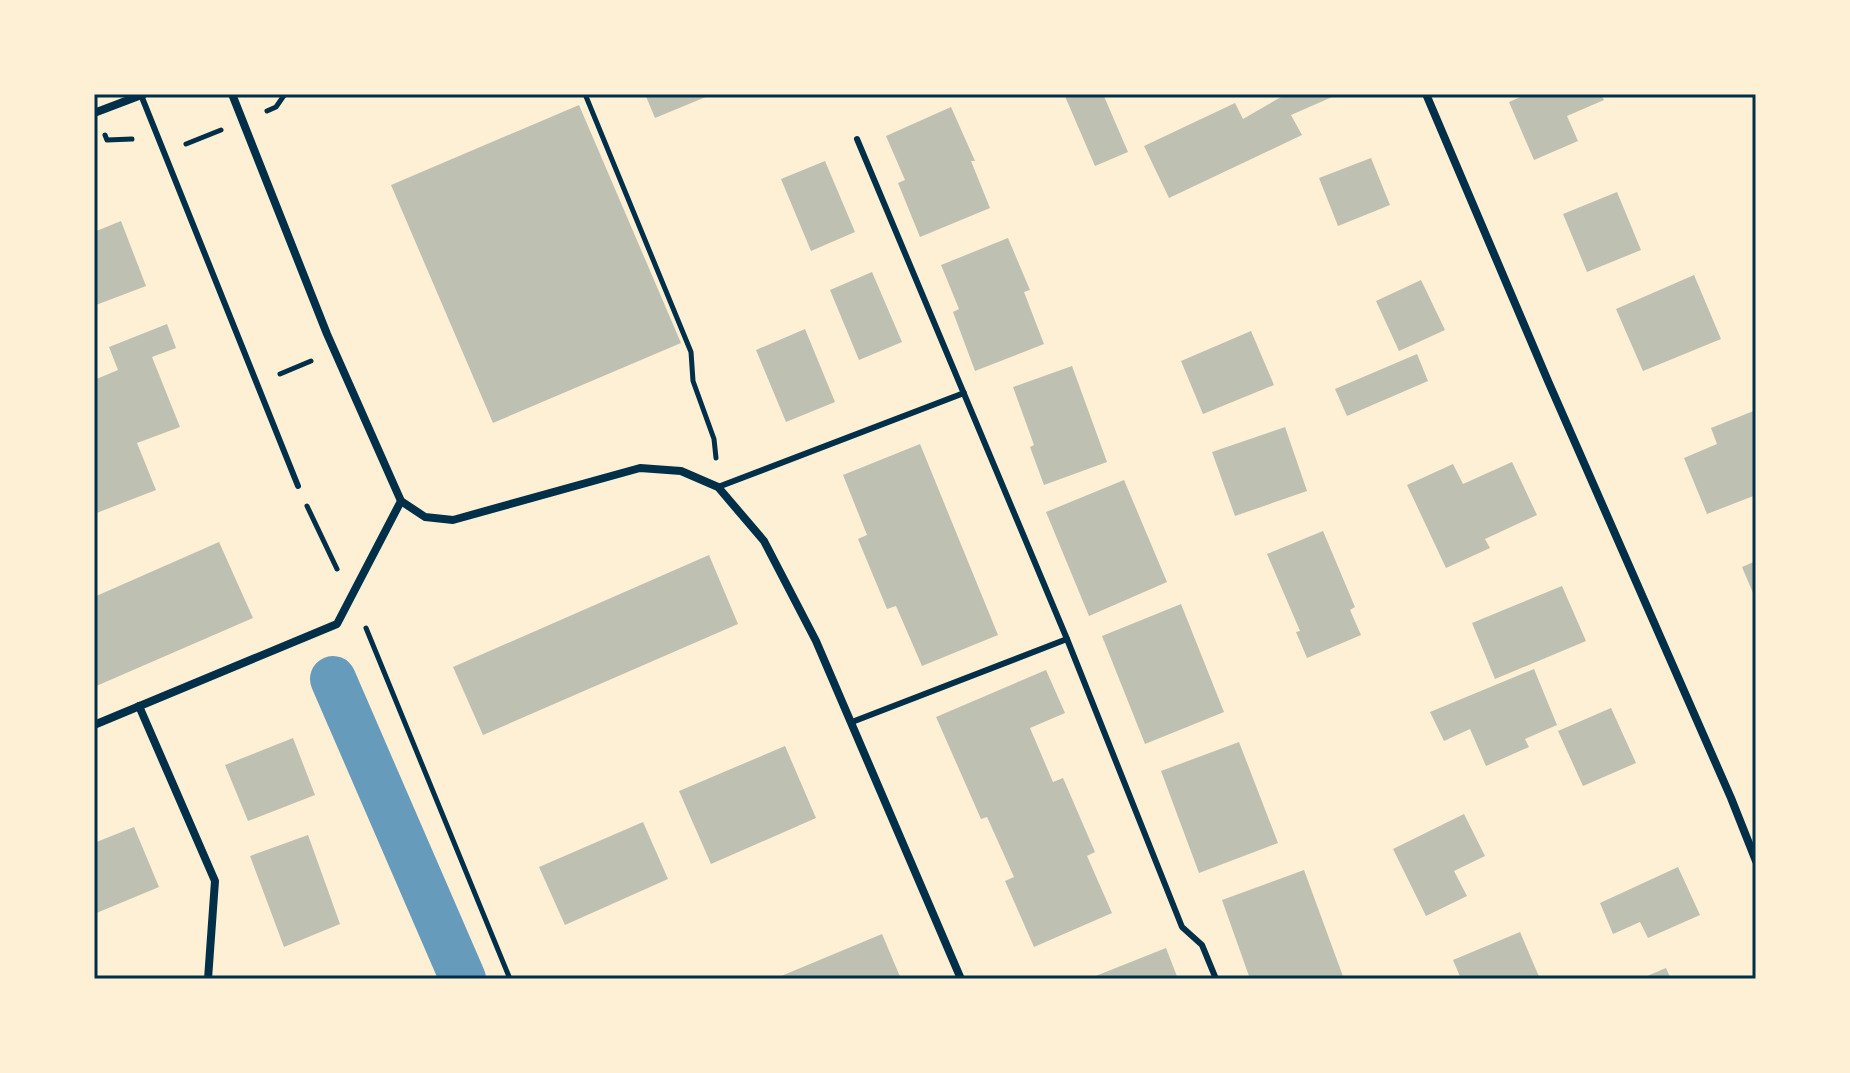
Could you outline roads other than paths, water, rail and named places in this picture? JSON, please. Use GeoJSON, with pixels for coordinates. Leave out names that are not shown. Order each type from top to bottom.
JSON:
{"type":"FeatureCollection","features":[{"type":"Feature","properties":{"kind":"street"},"geometry":{"type":"LineString","coordinates":[[94,113],[141,94]]}},
{"type":"Feature","properties":{"kind":"street"},"geometry":{"type":"LineString","coordinates":[[232,94],[334,351],[401,501],[425,517],[453,520],[640,468],[681,471],[718,487],[764,541],[816,641],[961,979]]}},
{"type":"Feature","properties":{"kind":"street"},"geometry":{"type":"LineString","coordinates":[[1426,94],[1756,861]]}},
{"type":"Feature","properties":{"kind":"street"},"geometry":{"type":"LineString","coordinates":[[94,725],[337,624],[401,501]]}},
{"type":"Feature","properties":{"kind":"street"},"geometry":{"type":"LineString","coordinates":[[139,706],[215,881],[208,979]]}},
{"type":"Feature","properties":{"kind":"lane"},"geometry":{"type":"LineString","coordinates":[[141,94],[298,486]]}},
{"type":"Feature","properties":{"kind":"lane"},"geometry":{"type":"LineString","coordinates":[[857,139],[1067,639],[1182,927],[1202,945],[1216,979]]}},
{"type":"Feature","properties":{"kind":"lane"},"geometry":{"type":"LineString","coordinates":[[718,487],[964,393]]}},
{"type":"Feature","properties":{"kind":"lane"},"geometry":{"type":"LineString","coordinates":[[852,722],[1067,639]]}},
{"type":"Feature","properties":{"kind":"waterway"},"geometry":{"type":"LineString","coordinates":[[333,679],[463,979]]}}]}
